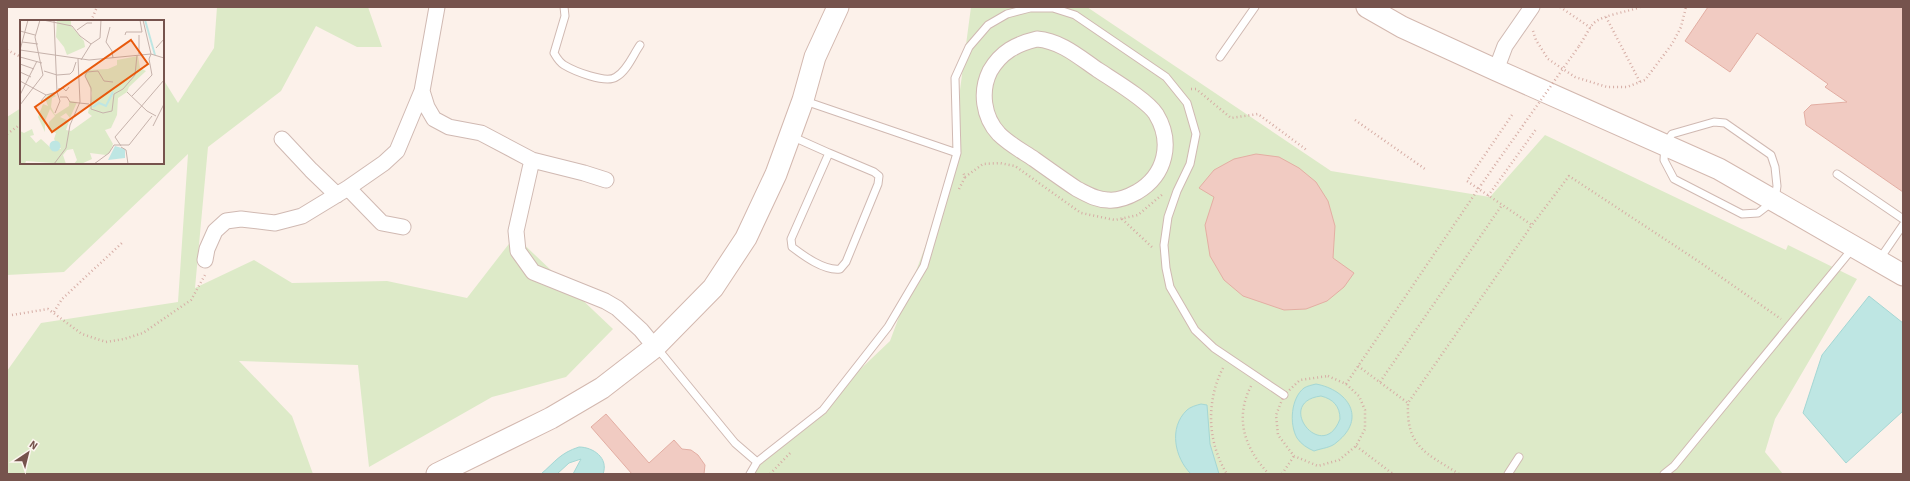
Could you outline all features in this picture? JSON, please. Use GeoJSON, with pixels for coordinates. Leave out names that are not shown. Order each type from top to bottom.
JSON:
{"type":"FeatureCollection","features":[{"type":"Feature","properties":{"kind":"street"},"geometry":{"type":"LineString","coordinates":[[205,260],[207,249],[216,230],[226,221],[241,219],[274,223],[302,216],[384,163],[397,151],[422,91],[437,7]]}},
{"type":"Feature","properties":{"kind":"street"},"geometry":{"type":"LineString","coordinates":[[437,474],[551,418],[602,388],[655,347],[713,288],[746,238],[776,174],[802,100],[815,57],[838,7]]}},
{"type":"Feature","properties":{"kind":"street"},"geometry":{"type":"LineString","coordinates":[[1367,7],[1402,27],[1719,169],[1903,274]]}},
{"type":"Feature","properties":{"kind":"street"},"geometry":{"type":"LineString","coordinates":[[1496,70],[1505,46],[1530,10]]}},
{"type":"Feature","properties":{"kind":"street"},"geometry":{"type":"LineString","coordinates":[[1037,39],[1054,42],[1070,50],[1143,101],[1156,113],[1164,129],[1166,150],[1160,169],[1150,182],[1127,198],[1109,201],[1099,199],[1077,189],[1005,139],[996,129],[988,115],[983,101],[987,77],[994,65],[1012,47],[1037,39]]}},
{"type":"Feature","properties":{"kind":"street"},"geometry":{"type":"LineString","coordinates":[[422,91],[427,107],[434,119],[449,127],[481,133],[532,160],[606,180]]}},
{"type":"Feature","properties":{"kind":"street"},"geometry":{"type":"LineString","coordinates":[[282,139],[311,170],[342,191],[382,223],[403,227]]}},
{"type":"Feature","properties":{"kind":"street"},"geometry":{"type":"LineString","coordinates":[[532,160],[516,231],[518,251],[533,272],[605,301],[617,308],[641,330],[655,347]]}},
{"type":"Feature","properties":{"kind":"lane"},"geometry":{"type":"LineString","coordinates":[[564,7],[565,16],[554,53],[564,65],[604,80],[612,80],[623,71],[640,45]]}},
{"type":"Feature","properties":{"kind":"lane"},"geometry":{"type":"LineString","coordinates":[[1220,57],[1255,7]]}},
{"type":"Feature","properties":{"kind":"lane"},"geometry":{"type":"LineString","coordinates":[[750,474],[757,462],[824,410],[888,327],[924,266],[957,153],[955,78],[970,47],[988,25],[1007,14],[1030,8],[1053,8],[1075,14],[1166,77],[1187,103],[1196,134],[1190,164],[1177,191],[1168,217],[1164,245],[1166,268],[1170,287],[1195,330],[1214,348],[1284,395]]}},
{"type":"Feature","properties":{"kind":"lane"},"geometry":{"type":"LineString","coordinates":[[802,100],[957,153]]}},
{"type":"Feature","properties":{"kind":"lane"},"geometry":{"type":"LineString","coordinates":[[1714,122],[1725,123],[1771,155],[1775,167],[1777,186],[1775,200],[1758,213],[1742,214],[1674,179],[1664,160],[1665,144],[1672,134],[1714,122]]}},
{"type":"Feature","properties":{"kind":"lane"},"geometry":{"type":"LineString","coordinates":[[790,136],[874,172],[879,176],[878,184],[846,262],[840,269],[832,270],[795,250],[792,247],[791,239],[829,153]]}},
{"type":"Feature","properties":{"kind":"lane"},"geometry":{"type":"LineString","coordinates":[[1837,174],[1903,219]]}},
{"type":"Feature","properties":{"kind":"lane"},"geometry":{"type":"LineString","coordinates":[[1879,260],[1903,225]]}},
{"type":"Feature","properties":{"kind":"lane"},"geometry":{"type":"LineString","coordinates":[[1664,474],[1674,466],[1855,247]]}},
{"type":"Feature","properties":{"kind":"lane"},"geometry":{"type":"LineString","coordinates":[[655,347],[735,443],[757,462]]}},
{"type":"Feature","properties":{"kind":"lane"},"geometry":{"type":"LineString","coordinates":[[1508,474],[1519,457]]}},
{"type":"Feature","properties":{"kind":"path"},"geometry":{"type":"LineString","coordinates":[[91,20],[97,7]]}},
{"type":"Feature","properties":{"kind":"path"},"geometry":{"type":"LineString","coordinates":[[1560,7],[1591,28]]}},
{"type":"Feature","properties":{"kind":"path"},"geometry":{"type":"LineString","coordinates":[[1346,384],[1481,185],[1594,23],[1606,17],[1640,7]]}},
{"type":"Feature","properties":{"kind":"path"},"geometry":{"type":"LineString","coordinates":[[1530,10],[1536,40],[1548,59],[1575,77],[1607,88],[1626,87],[1645,80],[1672,44],[1681,26],[1686,7]]}},
{"type":"Feature","properties":{"kind":"path"},"geometry":{"type":"LineString","coordinates":[[1606,17],[1640,82]]}},
{"type":"Feature","properties":{"kind":"path"},"geometry":{"type":"LineString","coordinates":[[7,50],[20,56]]}},
{"type":"Feature","properties":{"kind":"path"},"geometry":{"type":"LineString","coordinates":[[1176,90],[1196,89],[1231,118],[1258,114],[1308,151]]}},
{"type":"Feature","properties":{"kind":"path"},"geometry":{"type":"LineString","coordinates":[[1512,115],[1466,181],[1532,225]]}},
{"type":"Feature","properties":{"kind":"path"},"geometry":{"type":"LineString","coordinates":[[1355,120],[1425,169]]}},
{"type":"Feature","properties":{"kind":"path"},"geometry":{"type":"LineString","coordinates":[[7,134],[20,125]]}},
{"type":"Feature","properties":{"kind":"path"},"geometry":{"type":"LineString","coordinates":[[1488,196],[1537,128]]}},
{"type":"Feature","properties":{"kind":"path"},"geometry":{"type":"LineString","coordinates":[[965,177],[983,164],[1000,163],[1015,166],[1080,212],[1115,220],[1138,215],[1156,201],[1167,187]]}},
{"type":"Feature","properties":{"kind":"path"},"geometry":{"type":"LineString","coordinates":[[1459,474],[1419,447],[1412,436],[1407,419],[1408,403],[1532,225],[1569,176],[1698,261],[1790,325]]}},
{"type":"Feature","properties":{"kind":"path"},"geometry":{"type":"LineString","coordinates":[[1380,382],[1502,205]]}},
{"type":"Feature","properties":{"kind":"path"},"geometry":{"type":"LineString","coordinates":[[54,312],[62,299],[123,242]]}},
{"type":"Feature","properties":{"kind":"path"},"geometry":{"type":"LineString","coordinates":[[12,315],[48,308],[82,334],[106,342],[144,333],[191,300],[206,274],[205,260]]}},
{"type":"Feature","properties":{"kind":"path"},"geometry":{"type":"LineString","coordinates":[[1227,474],[1214,446],[1211,424],[1214,394],[1219,376],[1228,358]]}},
{"type":"Feature","properties":{"kind":"path"},"geometry":{"type":"LineString","coordinates":[[1358,366],[1408,403]]}},
{"type":"Feature","properties":{"kind":"path"},"geometry":{"type":"LineString","coordinates":[[1328,376],[1346,384],[1359,396],[1365,410],[1365,429],[1356,446],[1339,460],[1318,466],[1294,456],[1278,435],[1276,415],[1284,395],[1300,380],[1328,376]]}},
{"type":"Feature","properties":{"kind":"path"},"geometry":{"type":"LineString","coordinates":[[1256,377],[1246,395],[1242,410],[1244,425],[1250,451],[1269,474]]}},
{"type":"Feature","properties":{"kind":"path"},"geometry":{"type":"LineString","coordinates":[[1356,446],[1393,474]]}},
{"type":"Feature","properties":{"kind":"path"},"geometry":{"type":"LineString","coordinates":[[770,474],[788,455]]}},
{"type":"Feature","properties":{"kind":"path"},"geometry":{"type":"LineString","coordinates":[[1282,474],[1294,456]]}},
{"type":"Feature","properties":{"kind":"green space"},"geometry":{"type":"Polygon","coordinates":[[[217,7],[368,7],[382,47],[357,47],[316,26],[281,91],[208,147],[195,288],[254,260],[292,283],[387,281],[467,298],[515,236],[613,329],[566,377],[492,397],[369,467],[358,365],[239,361],[292,416],[313,474],[7,474],[7,371],[41,323],[178,302],[188,154],[64,272],[7,275],[7,117],[20,109],[20,164],[164,164],[164,81],[178,103],[214,48],[217,7]]]}},
{"type":"Feature","properties":{"kind":"green space"},"geometry":{"type":"Polygon","coordinates":[[[971,7],[1087,7],[1331,171],[1490,197],[1545,135],[1786,250],[1788,245],[1857,279],[1775,419],[1765,452],[1783,474],[750,474],[890,341],[947,188],[971,7]]]}},
{"type":"Feature","properties":{"kind":"water"},"geometry":{"type":"Polygon","coordinates":[[[1869,296],[1903,323],[1903,411],[1846,463],[1803,413],[1822,355],[1869,296]]]}},
{"type":"Feature","properties":{"kind":"water"},"geometry":{"type":"Polygon","coordinates":[[[1316,384],[1337,392],[1350,406],[1352,415],[1351,424],[1346,433],[1335,444],[1314,451],[1304,446],[1297,438],[1294,432],[1292,419],[1296,398],[1300,392],[1305,387],[1316,384]],[[1321,396],[1307,401],[1301,409],[1301,418],[1306,427],[1314,434],[1323,436],[1332,431],[1340,419],[1340,414],[1339,410],[1332,401],[1321,396]]]}},
{"type":"Feature","properties":{"kind":"water"},"geometry":{"type":"Polygon","coordinates":[[[1201,404],[1207,405],[1210,444],[1219,474],[1191,474],[1181,460],[1178,451],[1176,443],[1177,425],[1181,417],[1188,409],[1201,404]]]}},
{"type":"Feature","properties":{"kind":"water"},"geometry":{"type":"Polygon","coordinates":[[[579,447],[590,449],[602,458],[604,463],[603,474],[573,474],[581,459],[569,463],[557,474],[541,474],[562,455],[579,447]]]}},
{"type":"Feature","properties":{"kind":"building"},"geometry":{"type":"Polygon","coordinates":[[[1708,7],[1903,7],[1903,192],[1806,125],[1804,112],[1811,105],[1847,102],[1825,87],[1828,84],[1757,33],[1730,72],[1685,41],[1708,7]]]}},
{"type":"Feature","properties":{"kind":"building"},"geometry":{"type":"Polygon","coordinates":[[[1256,154],[1279,157],[1299,168],[1316,182],[1328,201],[1335,226],[1333,258],[1354,273],[1344,287],[1327,301],[1306,309],[1284,310],[1243,296],[1224,280],[1210,256],[1205,225],[1214,197],[1199,188],[1214,170],[1234,159],[1256,154]]]}},
{"type":"Feature","properties":{"kind":"building"},"geometry":{"type":"Polygon","coordinates":[[[606,414],[649,463],[674,440],[682,449],[691,450],[698,455],[705,465],[704,474],[632,474],[591,427],[606,414]]]}}]}
